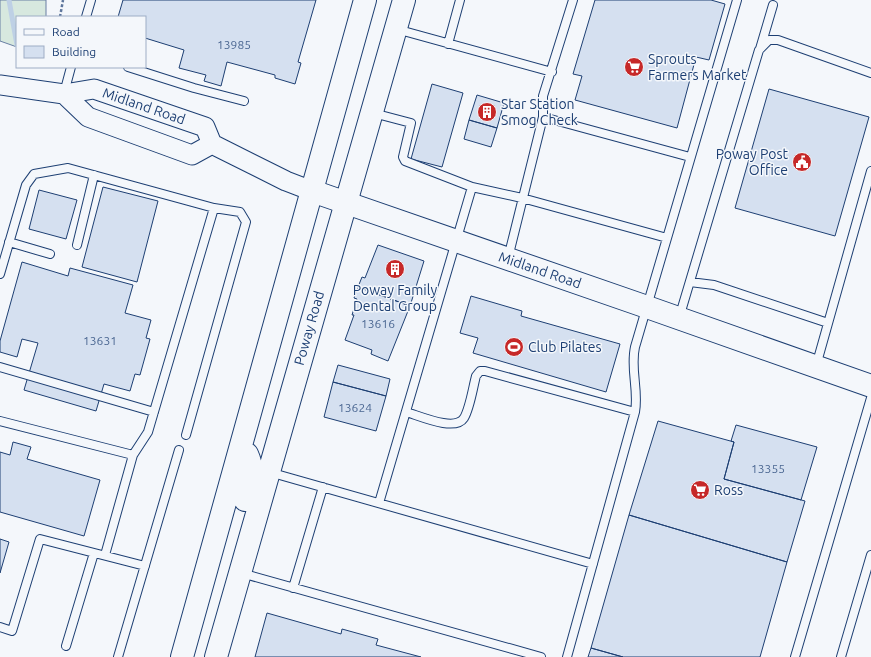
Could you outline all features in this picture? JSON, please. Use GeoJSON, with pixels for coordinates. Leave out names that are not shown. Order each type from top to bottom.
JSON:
{"type":"FeatureCollection","features":[{"type":"Feature","properties":{"kind":"main road"},"geometry":{"type":"LineString","coordinates":[[182,657],[365,0]]}},
{"type":"Feature","properties":{"kind":"main road","name":"Poway Road"},"geometry":{"type":"LineString","coordinates":[[216,657],[404,0]]}},
{"type":"Feature","properties":{"kind":"main road","name":"Midland Road"},"geometry":{"type":"LineString","coordinates":[[312,191],[647,306],[871,386]]}},
{"type":"Feature","properties":{"kind":"main road"},"geometry":{"type":"LineString","coordinates":[[268,472],[261,468],[255,452],[280,362],[282,349],[278,314]]}},
{"type":"Feature","properties":{"kind":"main road"},"geometry":{"type":"LineString","coordinates":[[229,611],[226,583],[229,560],[252,474],[252,466],[247,454],[240,451]]}},
{"type":"Feature","properties":{"kind":"street","name":"Midland Road"},"geometry":{"type":"LineString","coordinates":[[0,85],[64,94],[94,89],[205,127],[212,144],[286,181],[312,191]]}},
{"type":"Feature","properties":{"kind":"street","name":"Midland Road"},"geometry":{"type":"LineString","coordinates":[[64,94],[88,117],[192,155],[212,144]]}},
{"type":"Feature","properties":{"kind":"lane"},"geometry":{"type":"LineString","coordinates":[[86,16],[91,0]]}},
{"type":"Feature","properties":{"kind":"lane"},"geometry":{"type":"LineString","coordinates":[[448,44],[460,0]]}},
{"type":"Feature","properties":{"kind":"lane"},"geometry":{"type":"LineString","coordinates":[[508,259],[543,117],[543,96],[552,72],[572,0]]}},
{"type":"Feature","properties":{"kind":"lane"},"geometry":{"type":"LineString","coordinates":[[567,657],[635,412],[637,400],[632,358],[737,0]]}},
{"type":"Feature","properties":{"kind":"lane"},"geometry":{"type":"LineString","coordinates":[[679,318],[773,5]]}},
{"type":"Feature","properties":{"kind":"lane"},"geometry":{"type":"LineString","coordinates":[[396,29],[552,72]]}},
{"type":"Feature","properties":{"kind":"lane"},"geometry":{"type":"LineString","coordinates":[[759,50],[769,40],[778,40],[871,73]]}},
{"type":"Feature","properties":{"kind":"lane"},"geometry":{"type":"LineString","coordinates":[[64,94],[71,68]]}},
{"type":"Feature","properties":{"kind":"lane"},"geometry":{"type":"LineString","coordinates":[[131,68],[194,88],[244,101]]}},
{"type":"Feature","properties":{"kind":"lane"},"geometry":{"type":"LineString","coordinates":[[371,112],[411,123],[403,157],[405,161],[472,187],[522,198],[667,238]]}},
{"type":"Feature","properties":{"kind":"lane"},"geometry":{"type":"LineString","coordinates":[[543,117],[690,157]]}},
{"type":"Feature","properties":{"kind":"lane"},"geometry":{"type":"LineString","coordinates":[[0,274],[26,185],[34,174],[68,168],[214,208],[240,212],[246,222],[186,435]]}},
{"type":"Feature","properties":{"kind":"lane"},"geometry":{"type":"LineString","coordinates":[[815,367],[871,171]]}},
{"type":"Feature","properties":{"kind":"lane"},"geometry":{"type":"LineString","coordinates":[[77,245],[94,175]]}},
{"type":"Feature","properties":{"kind":"lane"},"geometry":{"type":"LineString","coordinates":[[379,503],[472,187]]}},
{"type":"Feature","properties":{"kind":"lane"},"geometry":{"type":"LineString","coordinates":[[104,555],[133,455],[148,432],[214,208]]}},
{"type":"Feature","properties":{"kind":"lane"},"geometry":{"type":"LineString","coordinates":[[9,242],[50,254]]}},
{"type":"Feature","properties":{"kind":"lane"},"geometry":{"type":"LineString","coordinates":[[690,282],[714,285],[828,323]]}},
{"type":"Feature","properties":{"kind":"lane"},"geometry":{"type":"LineString","coordinates":[[0,367],[154,412]]}},
{"type":"Feature","properties":{"kind":"lane"},"geometry":{"type":"LineString","coordinates":[[406,412],[450,425],[459,424],[465,417],[476,376],[480,371],[485,371],[635,412]]}},
{"type":"Feature","properties":{"kind":"lane"},"geometry":{"type":"LineString","coordinates":[[795,657],[871,398]]}},
{"type":"Feature","properties":{"kind":"lane"},"geometry":{"type":"LineString","coordinates":[[0,421],[133,455]]}},
{"type":"Feature","properties":{"kind":"lane"},"geometry":{"type":"LineString","coordinates":[[118,657],[179,450]]}},
{"type":"Feature","properties":{"kind":"lane"},"geometry":{"type":"LineString","coordinates":[[268,472],[593,564]]}},
{"type":"Feature","properties":{"kind":"lane"},"geometry":{"type":"LineString","coordinates":[[293,588],[323,487]]}},
{"type":"Feature","properties":{"kind":"lane"},"geometry":{"type":"LineString","coordinates":[[0,627],[12,631],[40,539],[145,566]]}},
{"type":"Feature","properties":{"kind":"lane"},"geometry":{"type":"LineString","coordinates":[[66,646],[94,553]]}},
{"type":"Feature","properties":{"kind":"lane"},"geometry":{"type":"LineString","coordinates":[[841,657],[871,555]]}},
{"type":"Feature","properties":{"kind":"lane"},"geometry":{"type":"LineString","coordinates":[[240,572],[541,657]]}},
{"type":"Feature","properties":{"kind":"path"},"geometry":{"type":"LineString","coordinates":[[60,16],[63,0]]}},
{"type":"Feature","properties":{"kind":"shaded area"},"geometry":{"type":"Polygon","coordinates":[[[0,0],[46,0],[46,16],[16,16],[16,47],[0,41],[0,0]]]}},
{"type":"Feature","properties":{"kind":"building"},"geometry":{"type":"Polygon","coordinates":[[[123,0],[316,0],[298,62],[301,63],[295,84],[275,78],[275,75],[227,62],[221,86],[204,81],[206,75],[179,68],[184,50],[146,38],[146,16],[118,16],[123,0]]]}},
{"type":"Feature","properties":{"kind":"building","name":"Sprouts Farmers Market"},"geometry":{"type":"Polygon","coordinates":[[[595,0],[711,0],[725,4],[709,60],[696,57],[677,128],[575,100],[582,76],[573,74],[595,0]]]}},
{"type":"Feature","properties":{"kind":"building"},"geometry":{"type":"Polygon","coordinates":[[[432,84],[463,93],[442,167],[411,159],[432,84]]]}},
{"type":"Feature","properties":{"kind":"building","name":"Poway Post Office"},"geometry":{"type":"Polygon","coordinates":[[[769,89],[869,117],[835,236],[735,208],[769,89]]]}},
{"type":"Feature","properties":{"kind":"building","name":"Star Station Smog Check"},"geometry":{"type":"Polygon","coordinates":[[[477,95],[504,103],[497,128],[469,120],[477,95]]]}},
{"type":"Feature","properties":{"kind":"building"},"geometry":{"type":"Polygon","coordinates":[[[469,120],[497,128],[491,147],[464,139],[469,120]]]}},
{"type":"Feature","properties":{"kind":"building"},"geometry":{"type":"Polygon","coordinates":[[[103,187],[158,201],[137,282],[82,267],[103,187]]]}},
{"type":"Feature","properties":{"kind":"building"},"geometry":{"type":"Polygon","coordinates":[[[39,190],[77,200],[66,239],[29,229],[39,190]]]}},
{"type":"Feature","properties":{"kind":"building","name":"Poway Family Dental Group"},"geometry":{"type":"Polygon","coordinates":[[[378,245],[424,261],[410,306],[358,287],[362,277],[365,278],[378,245]]]}},
{"type":"Feature","properties":{"kind":"building"},"geometry":{"type":"Polygon","coordinates":[[[22,262],[68,276],[70,268],[133,285],[125,313],[151,320],[146,338],[150,339],[140,375],[135,374],[130,391],[104,384],[96,411],[24,390],[38,343],[22,339],[17,357],[0,352],[0,341],[22,262]]]}},
{"type":"Feature","properties":{"kind":"building"},"geometry":{"type":"Polygon","coordinates":[[[358,287],[410,306],[388,361],[371,354],[372,350],[345,340],[354,315],[352,315],[357,299],[354,298],[358,287]]]}},
{"type":"Feature","properties":{"kind":"building"},"geometry":{"type":"Polygon","coordinates":[[[471,296],[522,311],[521,316],[620,344],[606,392],[473,353],[478,338],[460,333],[471,296]]]}},
{"type":"Feature","properties":{"kind":"building"},"geometry":{"type":"Polygon","coordinates":[[[338,365],[390,379],[386,396],[333,382],[338,365]]]}},
{"type":"Feature","properties":{"kind":"building"},"geometry":{"type":"Polygon","coordinates":[[[333,382],[386,396],[376,431],[324,417],[333,382]]]}},
{"type":"Feature","properties":{"kind":"building","name":"Ross"},"geometry":{"type":"Polygon","coordinates":[[[658,421],[734,442],[724,479],[805,501],[787,562],[629,515],[658,421]]]}},
{"type":"Feature","properties":{"kind":"building"},"geometry":{"type":"Polygon","coordinates":[[[736,425],[817,447],[801,500],[724,479],[734,442],[731,441],[736,425]]]}},
{"type":"Feature","properties":{"kind":"building"},"geometry":{"type":"Polygon","coordinates":[[[13,442],[31,447],[27,459],[100,480],[84,536],[0,512],[0,452],[10,455],[13,442]]]}},
{"type":"Feature","properties":{"kind":"building"},"geometry":{"type":"Polygon","coordinates":[[[629,515],[787,562],[760,657],[623,657],[591,648],[629,515]]]}},
{"type":"Feature","properties":{"kind":"building"},"geometry":{"type":"Polygon","coordinates":[[[0,539],[9,542],[0,573],[0,539]]]}},
{"type":"Feature","properties":{"kind":"building"},"geometry":{"type":"Polygon","coordinates":[[[267,613],[341,634],[342,629],[378,639],[376,645],[421,657],[255,657],[267,613]]]}},
{"type":"Feature","properties":{"kind":"building"},"geometry":{"type":"Polygon","coordinates":[[[591,648],[623,657],[588,657],[591,648]]]}},
{"type":"Feature","properties":{"kind":"waterway"},"geometry":{"type":"LineString","coordinates":[[9,0],[16,39]]}},
{"type":"Feature","properties":{"kind":"place","name":"Sprouts Farmers Market"},"geometry":{"type":"Point","coordinates":[634,67]}},
{"type":"Feature","properties":{"kind":"place","name":"Star Station Smog Check"},"geometry":{"type":"Point","coordinates":[487,112]}},
{"type":"Feature","properties":{"kind":"place","name":"Poway Post Office"},"geometry":{"type":"Point","coordinates":[802,162]}},
{"type":"Feature","properties":{"kind":"place","name":"Poway Family Dental Group"},"geometry":{"type":"Point","coordinates":[395,269]}},
{"type":"Feature","properties":{"kind":"place","name":"Club Pilates"},"geometry":{"type":"Point","coordinates":[514,347]}},
{"type":"Feature","properties":{"kind":"place","name":"Ross"},"geometry":{"type":"Point","coordinates":[700,490]}}]}
